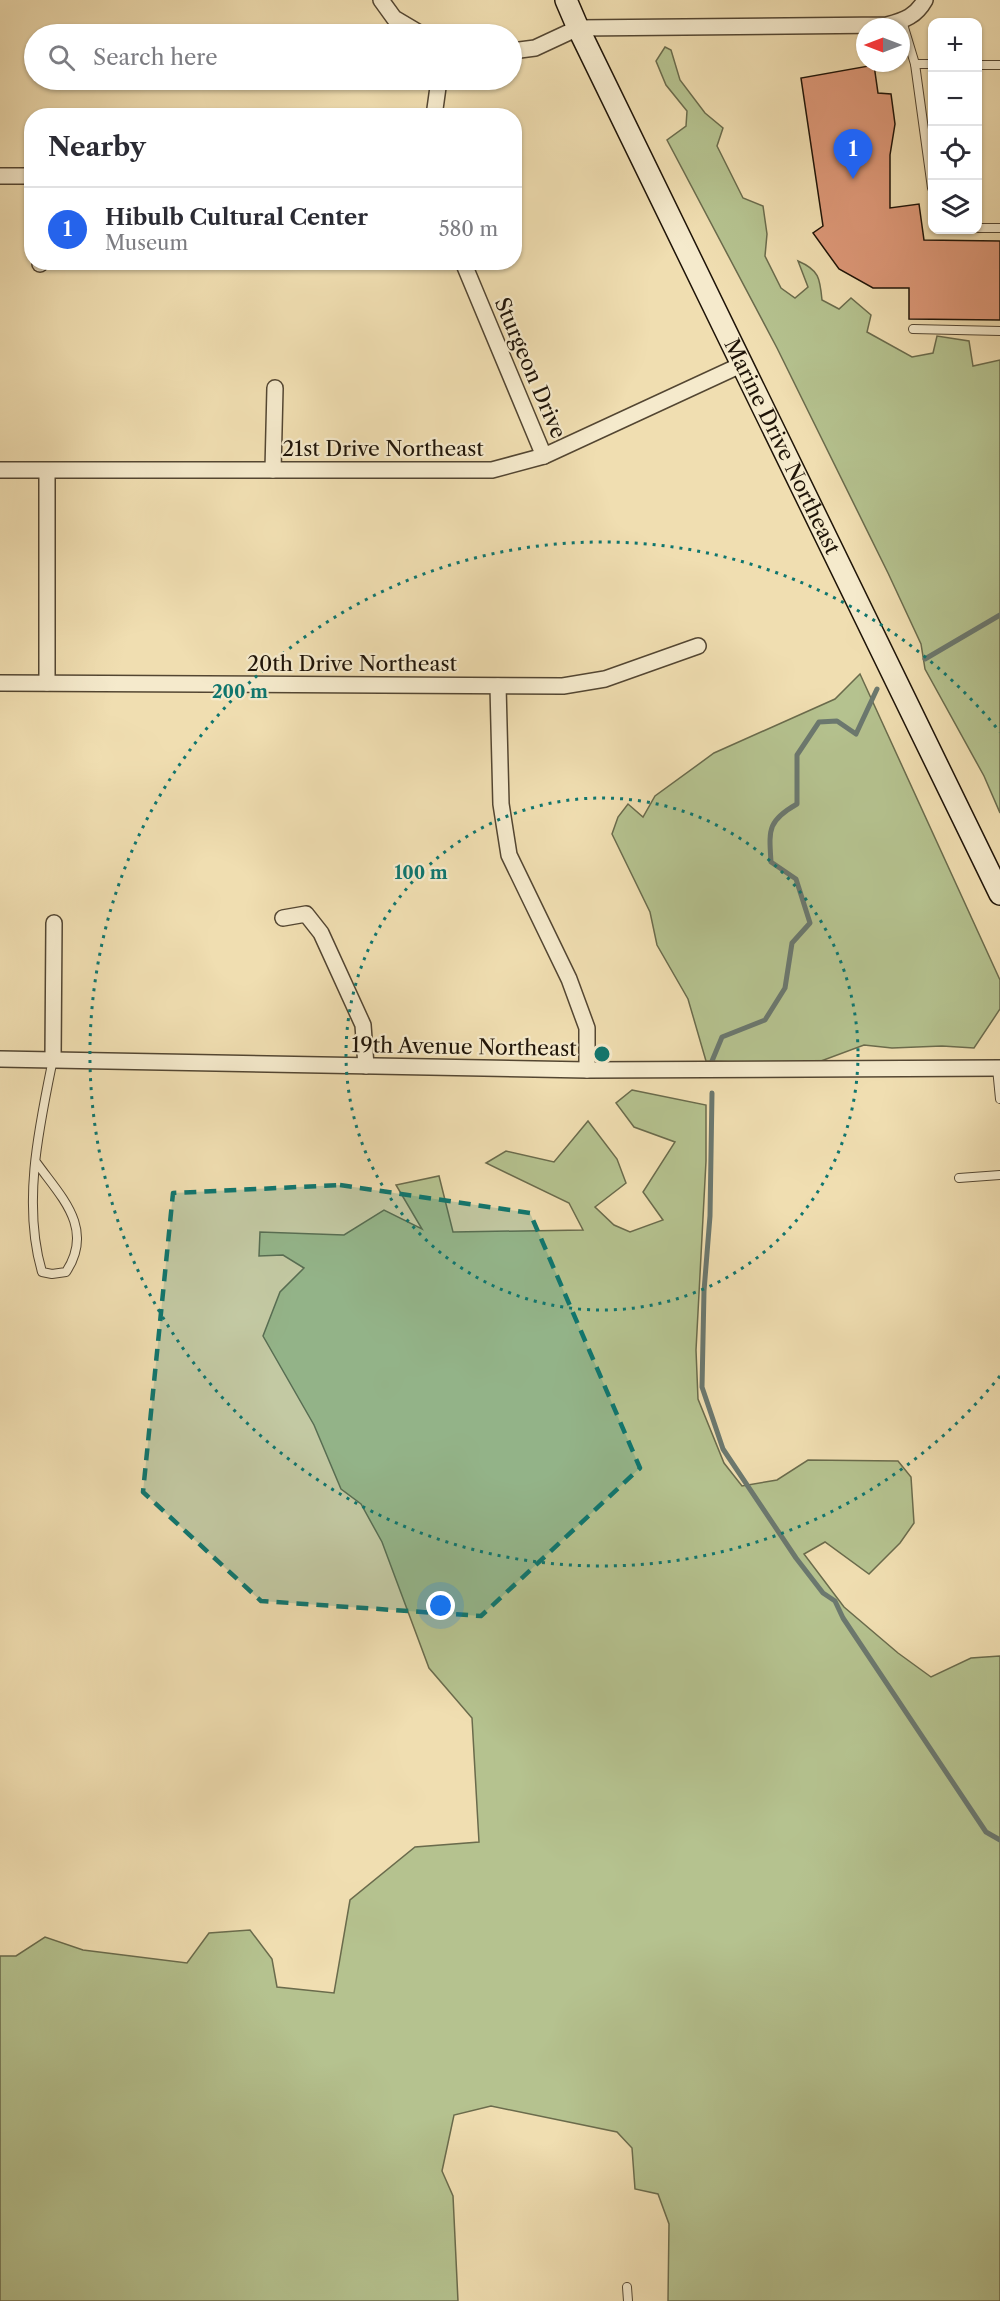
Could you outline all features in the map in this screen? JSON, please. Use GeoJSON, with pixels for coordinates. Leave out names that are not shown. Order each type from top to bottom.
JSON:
{"type":"FeatureCollection","features":[{"type":"Feature","properties":{"kind":"main road","name":"Marine Drive Northeast"},"geometry":{"type":"LineString","coordinates":[[566,0],[1000,894]]}},
{"type":"Feature","properties":{"kind":"street"},"geometry":{"type":"LineString","coordinates":[[381,0],[394,18],[404,24]]}},
{"type":"Feature","properties":{"kind":"street"},"geometry":{"type":"LineString","coordinates":[[907,18],[919,10],[925,0]]}},
{"type":"Feature","properties":{"kind":"street"},"geometry":{"type":"LineString","coordinates":[[522,50],[535,48],[578,28],[856,25]]}},
{"type":"Feature","properties":{"kind":"street"},"geometry":{"type":"LineString","coordinates":[[435,108],[438,90]]}},
{"type":"Feature","properties":{"kind":"street"},"geometry":{"type":"LineString","coordinates":[[0,176],[24,177]]}},
{"type":"Feature","properties":{"kind":"street","name":"Sturgeon Drive"},"geometry":{"type":"LineString","coordinates":[[466,270],[544,456]]}},
{"type":"Feature","properties":{"kind":"street","name":"21st Drive Northeast"},"geometry":{"type":"LineString","coordinates":[[0,470],[492,470],[544,456],[743,364]]}},
{"type":"Feature","properties":{"kind":"street"},"geometry":{"type":"LineString","coordinates":[[273,470],[275,388]]}},
{"type":"Feature","properties":{"kind":"street"},"geometry":{"type":"LineString","coordinates":[[47,471],[47,683]]}},
{"type":"Feature","properties":{"kind":"street","name":"20th Drive Northeast"},"geometry":{"type":"LineString","coordinates":[[0,683],[563,686],[604,679],[698,646]]}},
{"type":"Feature","properties":{"kind":"street"},"geometry":{"type":"LineString","coordinates":[[498,686],[501,804],[509,855],[569,979],[587,1028],[587,1070]]}},
{"type":"Feature","properties":{"kind":"street"},"geometry":{"type":"LineString","coordinates":[[284,918],[306,914],[321,933],[363,1025],[366,1066]]}},
{"type":"Feature","properties":{"kind":"street"},"geometry":{"type":"LineString","coordinates":[[53,1059],[54,923]]}},
{"type":"Feature","properties":{"kind":"street","name":"19th Avenue Northeast"},"geometry":{"type":"LineString","coordinates":[[0,1059],[587,1070],[999,1068]]}},
{"type":"Feature","properties":{"kind":"lane"},"geometry":{"type":"LineString","coordinates":[[910,47],[915,64],[932,180]]}},
{"type":"Feature","properties":{"kind":"lane"},"geometry":{"type":"LineString","coordinates":[[915,64],[928,64]]}},
{"type":"Feature","properties":{"kind":"lane"},"geometry":{"type":"LineString","coordinates":[[982,65],[1000,65]]}},
{"type":"Feature","properties":{"kind":"lane"},"geometry":{"type":"LineString","coordinates":[[982,228],[1000,228]]}},
{"type":"Feature","properties":{"kind":"lane"},"geometry":{"type":"LineString","coordinates":[[913,328],[1000,331]]}},
{"type":"Feature","properties":{"kind":"lane"},"geometry":{"type":"LineString","coordinates":[[36,1162],[74,1214],[78,1240],[75,1258],[66,1272],[52,1274],[42,1272],[36,1250],[34,1185],[36,1162],[53,1059]]}},
{"type":"Feature","properties":{"kind":"lane"},"geometry":{"type":"LineString","coordinates":[[999,1068],[1000,1099]]}},
{"type":"Feature","properties":{"kind":"lane"},"geometry":{"type":"LineString","coordinates":[[959,1178],[1000,1175]]}},
{"type":"Feature","properties":{"kind":"lane"},"geometry":{"type":"LineString","coordinates":[[627,2287],[628,2301]]}},
{"type":"Feature","properties":{"kind":"highlighted area"},"geometry":{"type":"Polygon","coordinates":[[[340,1185],[530,1213],[640,1468],[481,1616],[261,1601],[143,1492],[173,1193],[340,1185]]]}},
{"type":"Feature","properties":{"kind":"green space"},"geometry":{"type":"Polygon","coordinates":[[[665,47],[671,50],[680,80],[705,113],[723,128],[717,146],[743,198],[763,206],[767,234],[765,256],[781,288],[795,298],[808,287],[798,261],[814,271],[822,300],[839,309],[851,298],[871,315],[867,332],[912,357],[933,353],[937,336],[969,341],[973,366],[1000,360],[1000,813],[984,776],[925,669],[921,644],[777,348],[667,140],[686,126],[687,111],[666,85],[656,61],[665,47]]]}},
{"type":"Feature","properties":{"kind":"green space"},"geometry":{"type":"Polygon","coordinates":[[[860,674],[1000,980],[1000,1009],[974,1048],[942,1046],[892,1048],[864,1045],[813,1064],[706,1061],[688,999],[657,945],[650,912],[612,834],[618,817],[628,804],[643,817],[655,796],[714,753],[835,699],[860,674]]]}},
{"type":"Feature","properties":{"kind":"green space"},"geometry":{"type":"Polygon","coordinates":[[[632,1090],[706,1105],[706,1161],[696,1350],[698,1399],[724,1463],[742,1486],[777,1480],[808,1460],[898,1461],[911,1477],[914,1523],[900,1543],[869,1574],[825,1542],[804,1554],[844,1607],[898,1653],[931,1677],[971,1658],[1000,1656],[1000,2301],[668,2301],[669,2224],[658,2194],[635,2189],[632,2148],[617,2132],[491,2106],[454,2115],[442,2171],[453,2196],[458,2301],[0,2301],[0,1956],[16,1956],[45,1937],[83,1950],[187,1963],[209,1933],[250,1930],[272,1959],[277,1987],[334,1993],[350,1900],[415,1847],[479,1842],[472,1718],[429,1668],[382,1542],[361,1504],[341,1489],[314,1425],[263,1336],[280,1292],[304,1268],[283,1255],[259,1256],[260,1232],[344,1235],[384,1210],[422,1229],[396,1185],[439,1176],[453,1232],[583,1230],[569,1203],[486,1163],[506,1151],[554,1162],[588,1121],[617,1159],[626,1183],[595,1207],[614,1225],[630,1232],[663,1220],[643,1192],[675,1142],[634,1127],[616,1103],[632,1090]]]}},
{"type":"Feature","properties":{"kind":"building"},"geometry":{"type":"Polygon","coordinates":[[[856,68],[856,72],[875,72],[878,93],[891,94],[895,124],[890,155],[890,208],[919,204],[924,240],[1000,241],[1000,320],[909,319],[909,288],[873,288],[839,269],[813,233],[823,226],[801,78],[856,68]]]}},
{"type":"Feature","properties":{"kind":"waterway"},"geometry":{"type":"LineString","coordinates":[[925,659],[1000,615]]}},
{"type":"Feature","properties":{"kind":"waterway"},"geometry":{"type":"LineString","coordinates":[[712,1061],[722,1037],[765,1020],[785,988],[792,943],[810,923],[796,879],[771,862],[772,827],[780,816],[797,804],[797,755],[819,722],[837,721],[856,734],[877,689]]}},
{"type":"Feature","properties":{"kind":"waterway"},"geometry":{"type":"LineString","coordinates":[[712,1093],[710,1216],[704,1291],[702,1387],[723,1449],[796,1558],[823,1593],[835,1601],[843,1618],[986,1832],[1000,1840]]}},
{"type":"Feature","properties":{"kind":"place","name":"Hibulb Cultural Center"},"geometry":{"type":"Point","coordinates":[853,179]}}]}
